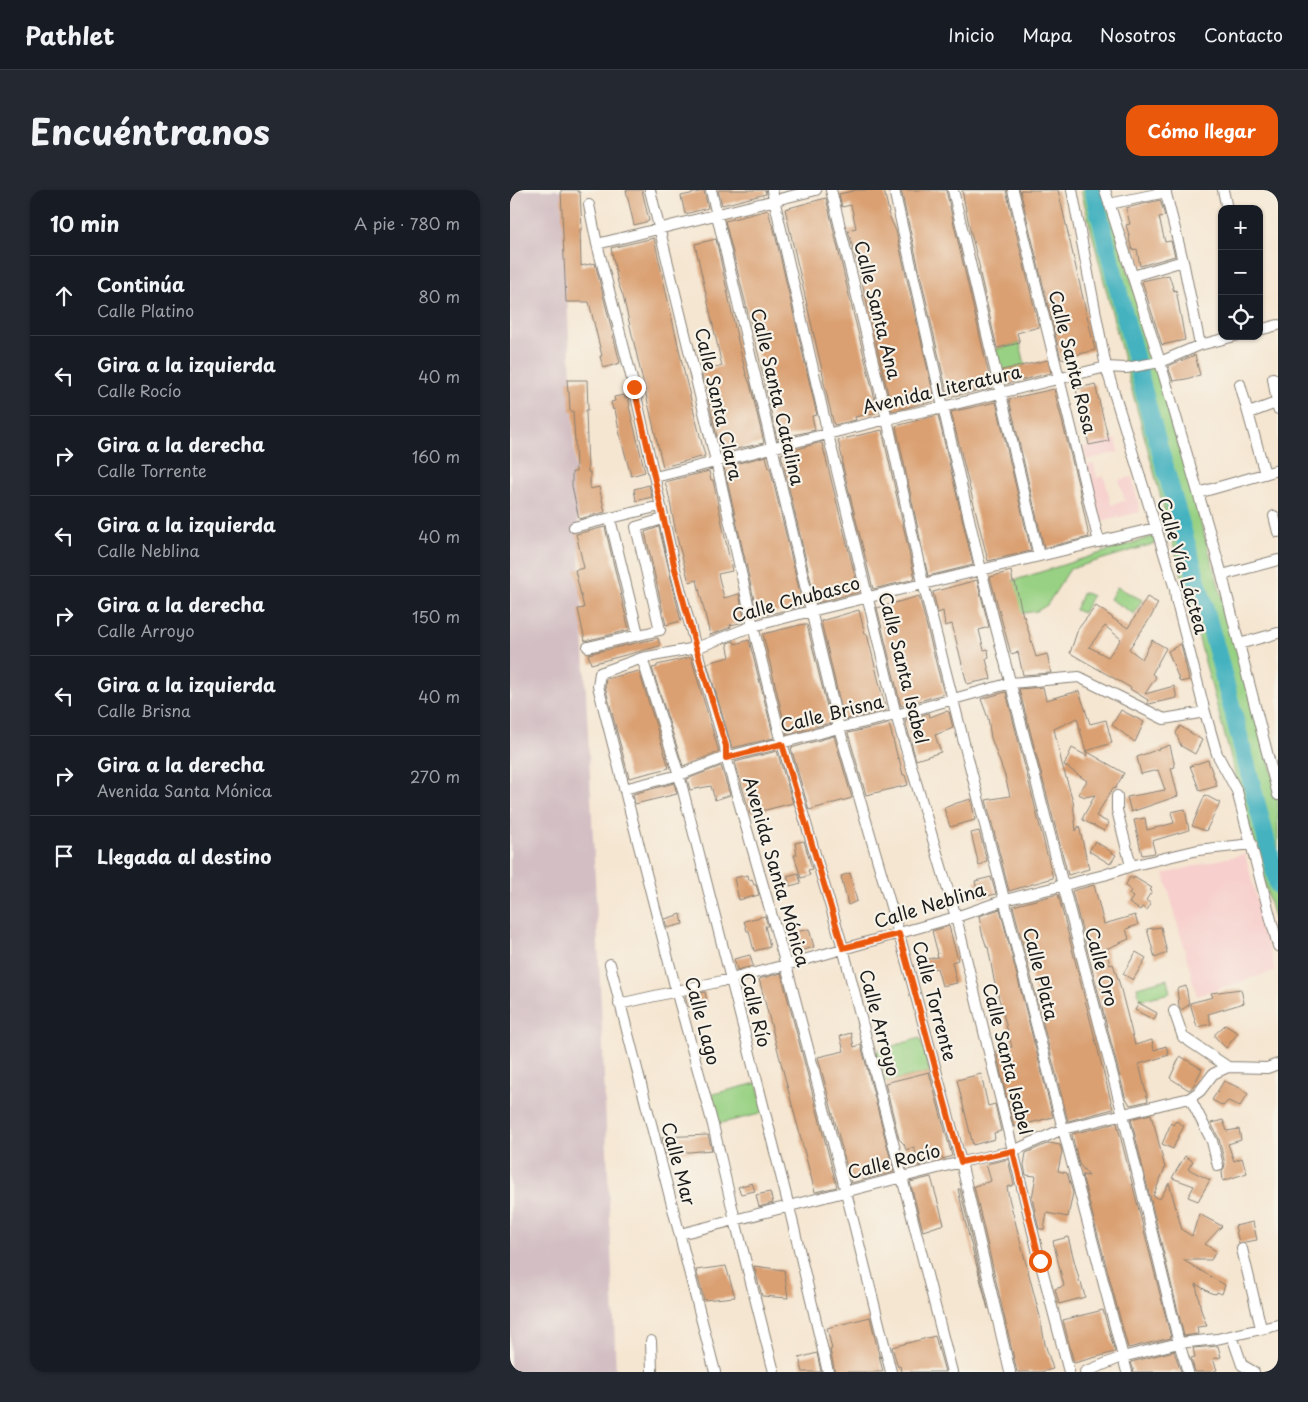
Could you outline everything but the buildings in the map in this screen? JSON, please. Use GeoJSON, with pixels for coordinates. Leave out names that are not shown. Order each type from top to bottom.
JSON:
{"type":"FeatureCollection","features":[{"type":"Feature","properties":{"kind":"street","name":"Calle Santa Clara"},"geometry":{"type":"LineString","coordinates":[[650,190],[716,461],[753,626]]}},
{"type":"Feature","properties":{"kind":"street","name":"Calle Santa Catalina"},"geometry":{"type":"LineString","coordinates":[[711,190],[811,611]]}},
{"type":"Feature","properties":{"kind":"street"},"geometry":{"type":"LineString","coordinates":[[597,244],[716,214],[773,195],[816,190]]}},
{"type":"Feature","properties":{"kind":"street","name":"Calle Santa Ana"},"geometry":{"type":"LineString","coordinates":[[832,190],[887,419],[923,583]]}},
{"type":"Feature","properties":{"kind":"street","name":"Calle Oro"},"geometry":{"type":"LineString","coordinates":[[894,190],[942,407],[982,570],[1123,1115],[1179,1343],[1188,1372]]}},
{"type":"Feature","properties":{"kind":"street"},"geometry":{"type":"LineString","coordinates":[[953,190],[1039,556]]}},
{"type":"Feature","properties":{"kind":"street","name":"Calle Santa Rosa"},"geometry":{"type":"LineString","coordinates":[[1013,190],[1098,542]]}},
{"type":"Feature","properties":{"kind":"street","name":"Calle Vía Láctea"},"geometry":{"type":"LineString","coordinates":[[1072,190],[1106,368],[1175,589],[1217,754],[1237,791],[1278,946]]}},
{"type":"Feature","properties":{"kind":"street","name":"Calle Vía Láctea"},"geometry":{"type":"LineString","coordinates":[[1105,190],[1134,276],[1222,575],[1238,644],[1278,795]]}},
{"type":"Feature","properties":{"kind":"street"},"geometry":{"type":"LineString","coordinates":[[1223,190],[1226,205]]}},
{"type":"Feature","properties":{"kind":"street"},"geometry":{"type":"LineString","coordinates":[[1109,204],[1165,191],[1183,261],[1200,345]]}},
{"type":"Feature","properties":{"kind":"street","name":"Calle Santa Isabel"},"geometry":{"type":"LineString","coordinates":[[773,195],[896,715],[956,917],[1069,1372]]}},
{"type":"Feature","properties":{"kind":"street","name":"Avenida Santa Mónica"},"geometry":{"type":"LineString","coordinates":[[590,205],[597,244],[634,387],[663,519],[696,648],[726,746],[726,758],[786,965],[891,1372]]}},
{"type":"Feature","properties":{"kind":"street"},"geometry":{"type":"LineString","coordinates":[[1134,276],[1183,261]]}},
{"type":"Feature","properties":{"kind":"street"},"geometry":{"type":"LineString","coordinates":[[1263,329],[1278,325]]}},
{"type":"Feature","properties":{"kind":"street","name":"Avenida Literatura"},"geometry":{"type":"LineString","coordinates":[[655,477],[887,419],[1106,368],[1144,366],[1160,362],[1200,345],[1219,340]]}},
{"type":"Feature","properties":{"kind":"street"},"geometry":{"type":"LineString","coordinates":[[1249,412],[1277,406],[1273,378]]}},
{"type":"Feature","properties":{"kind":"street"},"geometry":{"type":"LineString","coordinates":[[1240,384],[1265,474]]}},
{"type":"Feature","properties":{"kind":"street"},"geometry":{"type":"LineString","coordinates":[[1198,493],[1278,470]]}},
{"type":"Feature","properties":{"kind":"street"},"geometry":{"type":"LineString","coordinates":[[574,527],[660,506]]}},
{"type":"Feature","properties":{"kind":"street"},"geometry":{"type":"LineString","coordinates":[[1274,516],[1278,532]]}},
{"type":"Feature","properties":{"kind":"street"},"geometry":{"type":"LineString","coordinates":[[610,519],[638,634]]}},
{"type":"Feature","properties":{"kind":"street"},"geometry":{"type":"LineString","coordinates":[[588,647],[660,630],[636,527],[663,519]]}},
{"type":"Feature","properties":{"kind":"street","name":"Calle Chubasco"},"geometry":{"type":"LineString","coordinates":[[599,679],[600,673],[642,658],[696,648],[753,626],[923,583],[1155,528]]}},
{"type":"Feature","properties":{"kind":"street"},"geometry":{"type":"LineString","coordinates":[[1222,575],[1278,560]]}},
{"type":"Feature","properties":{"kind":"street","name":"Calle Plata"},"geometry":{"type":"LineString","coordinates":[[923,583],[1127,1372]]}},
{"type":"Feature","properties":{"kind":"street","name":"Calle Torrente"},"geometry":{"type":"LineString","coordinates":[[811,611],[839,728],[899,934],[961,1162],[1010,1372]]}},
{"type":"Feature","properties":{"kind":"street","name":"Calle Arroyo"},"geometry":{"type":"LineString","coordinates":[[753,626],[782,744],[843,948],[952,1372]]}},
{"type":"Feature","properties":{"kind":"street"},"geometry":{"type":"LineString","coordinates":[[1238,644],[1278,633]]}},
{"type":"Feature","properties":{"kind":"street","name":"Calle Río"},"geometry":{"type":"LineString","coordinates":[[642,658],[679,775],[789,1207],[828,1372]]}},
{"type":"Feature","properties":{"kind":"street","name":"Calle Brisna"},"geometry":{"type":"LineString","coordinates":[[624,789],[679,775],[726,758],[1011,684],[1079,677],[1164,719],[1205,712]]}},
{"type":"Feature","properties":{"kind":"street","name":"Calle Lago"},"geometry":{"type":"LineString","coordinates":[[599,679],[598,686],[624,789],[713,1125],[774,1372]]}},
{"type":"Feature","properties":{"kind":"street"},"geometry":{"type":"LineString","coordinates":[[1117,796],[1117,810],[1131,866]]}},
{"type":"Feature","properties":{"kind":"street","name":"Calle Neblina"},"geometry":{"type":"LineString","coordinates":[[619,1004],[786,965],[899,934],[1005,900],[1104,875],[1131,866],[1198,850],[1252,844]]}},
{"type":"Feature","properties":{"kind":"street","name":"Calle Mar"},"geometry":{"type":"LineString","coordinates":[[610,964],[715,1372]]}},
{"type":"Feature","properties":{"kind":"street"},"geometry":{"type":"LineString","coordinates":[[1174,1010],[1182,1037],[1228,1067],[1267,1068],[1278,1064]]}},
{"type":"Feature","properties":{"kind":"street","name":"Calle Rocío"},"geometry":{"type":"LineString","coordinates":[[680,1234],[961,1162],[1013,1151],[1063,1129],[1190,1098],[1200,1091],[1213,1074],[1228,1067]]}},
{"type":"Feature","properties":{"kind":"street"},"geometry":{"type":"LineString","coordinates":[[1190,1098],[1212,1141],[1218,1166]]}},
{"type":"Feature","properties":{"kind":"street"},"geometry":{"type":"LineString","coordinates":[[1242,1249],[1261,1328]]}},
{"type":"Feature","properties":{"kind":"street"},"geometry":{"type":"LineString","coordinates":[[1085,1372],[1122,1357],[1179,1343],[1217,1340],[1278,1325]]}},
{"type":"Feature","properties":{"kind":"street"},"geometry":{"type":"LineString","coordinates":[[1232,1336],[1242,1365],[1254,1372]]}},
{"type":"Feature","properties":{"kind":"street"},"geometry":{"type":"LineString","coordinates":[[651,1340],[652,1372]]}},
{"type":"Feature","properties":{"kind":"shaded area"},"geometry":{"type":"Polygon","coordinates":[[[510,190],[562,190],[602,1026],[616,1372],[510,1372],[510,190]]]}},
{"type":"Feature","properties":{"kind":"shaded area"},"geometry":{"type":"Polygon","coordinates":[[[1116,439],[1119,452],[1086,460],[1083,447],[1116,439]]]}},
{"type":"Feature","properties":{"kind":"shaded area"},"geometry":{"type":"Polygon","coordinates":[[[1094,464],[1097,478],[1104,476],[1111,505],[1125,501],[1119,480],[1132,477],[1140,512],[1100,522],[1087,465],[1094,464]]]}},
{"type":"Feature","properties":{"kind":"shaded area"},"geometry":{"type":"Polygon","coordinates":[[[1245,854],[1275,971],[1197,996],[1164,874],[1245,854]]]}},
{"type":"Feature","properties":{"kind":"green space"},"geometry":{"type":"Polygon","coordinates":[[[1081,190],[1105,190],[1278,795],[1278,933],[1126,368],[1081,190]]]}},
{"type":"Feature","properties":{"kind":"green space"},"geometry":{"type":"Polygon","coordinates":[[[1020,343],[1025,365],[1001,371],[996,349],[1020,343]]]}},
{"type":"Feature","properties":{"kind":"green space"},"geometry":{"type":"Polygon","coordinates":[[[1161,534],[1163,541],[1070,569],[1047,605],[1037,611],[1013,615],[1006,583],[1161,534]]]}},
{"type":"Feature","properties":{"kind":"green space"},"geometry":{"type":"Polygon","coordinates":[[[1117,587],[1142,600],[1134,614],[1110,599],[1117,587]]]}},
{"type":"Feature","properties":{"kind":"green space"},"geometry":{"type":"Polygon","coordinates":[[[1083,592],[1092,596],[1083,613],[1075,610],[1083,592]]]}},
{"type":"Feature","properties":{"kind":"green space"},"geometry":{"type":"Polygon","coordinates":[[[1167,979],[1170,993],[1140,1000],[1137,987],[1167,979]]]}},
{"type":"Feature","properties":{"kind":"green space"},"geometry":{"type":"Polygon","coordinates":[[[920,1038],[930,1072],[882,1083],[873,1052],[920,1038]]]}},
{"type":"Feature","properties":{"kind":"green space"},"geometry":{"type":"Polygon","coordinates":[[[757,1083],[764,1113],[713,1125],[705,1096],[757,1083]]]}},
{"type":"Feature","properties":{"kind":"waterway"},"geometry":{"type":"LineString","coordinates":[[1093,190],[1148,408],[1217,651],[1278,885]]}},
{"type":"Feature","properties":{"kind":"route"},"geometry":{"type":"LineString","coordinates":[[634,387],[675,569],[696,648],[726,746],[726,758],[782,744],[843,948],[899,934],[961,1162],[1013,1151],[1040,1261]]}}]}
